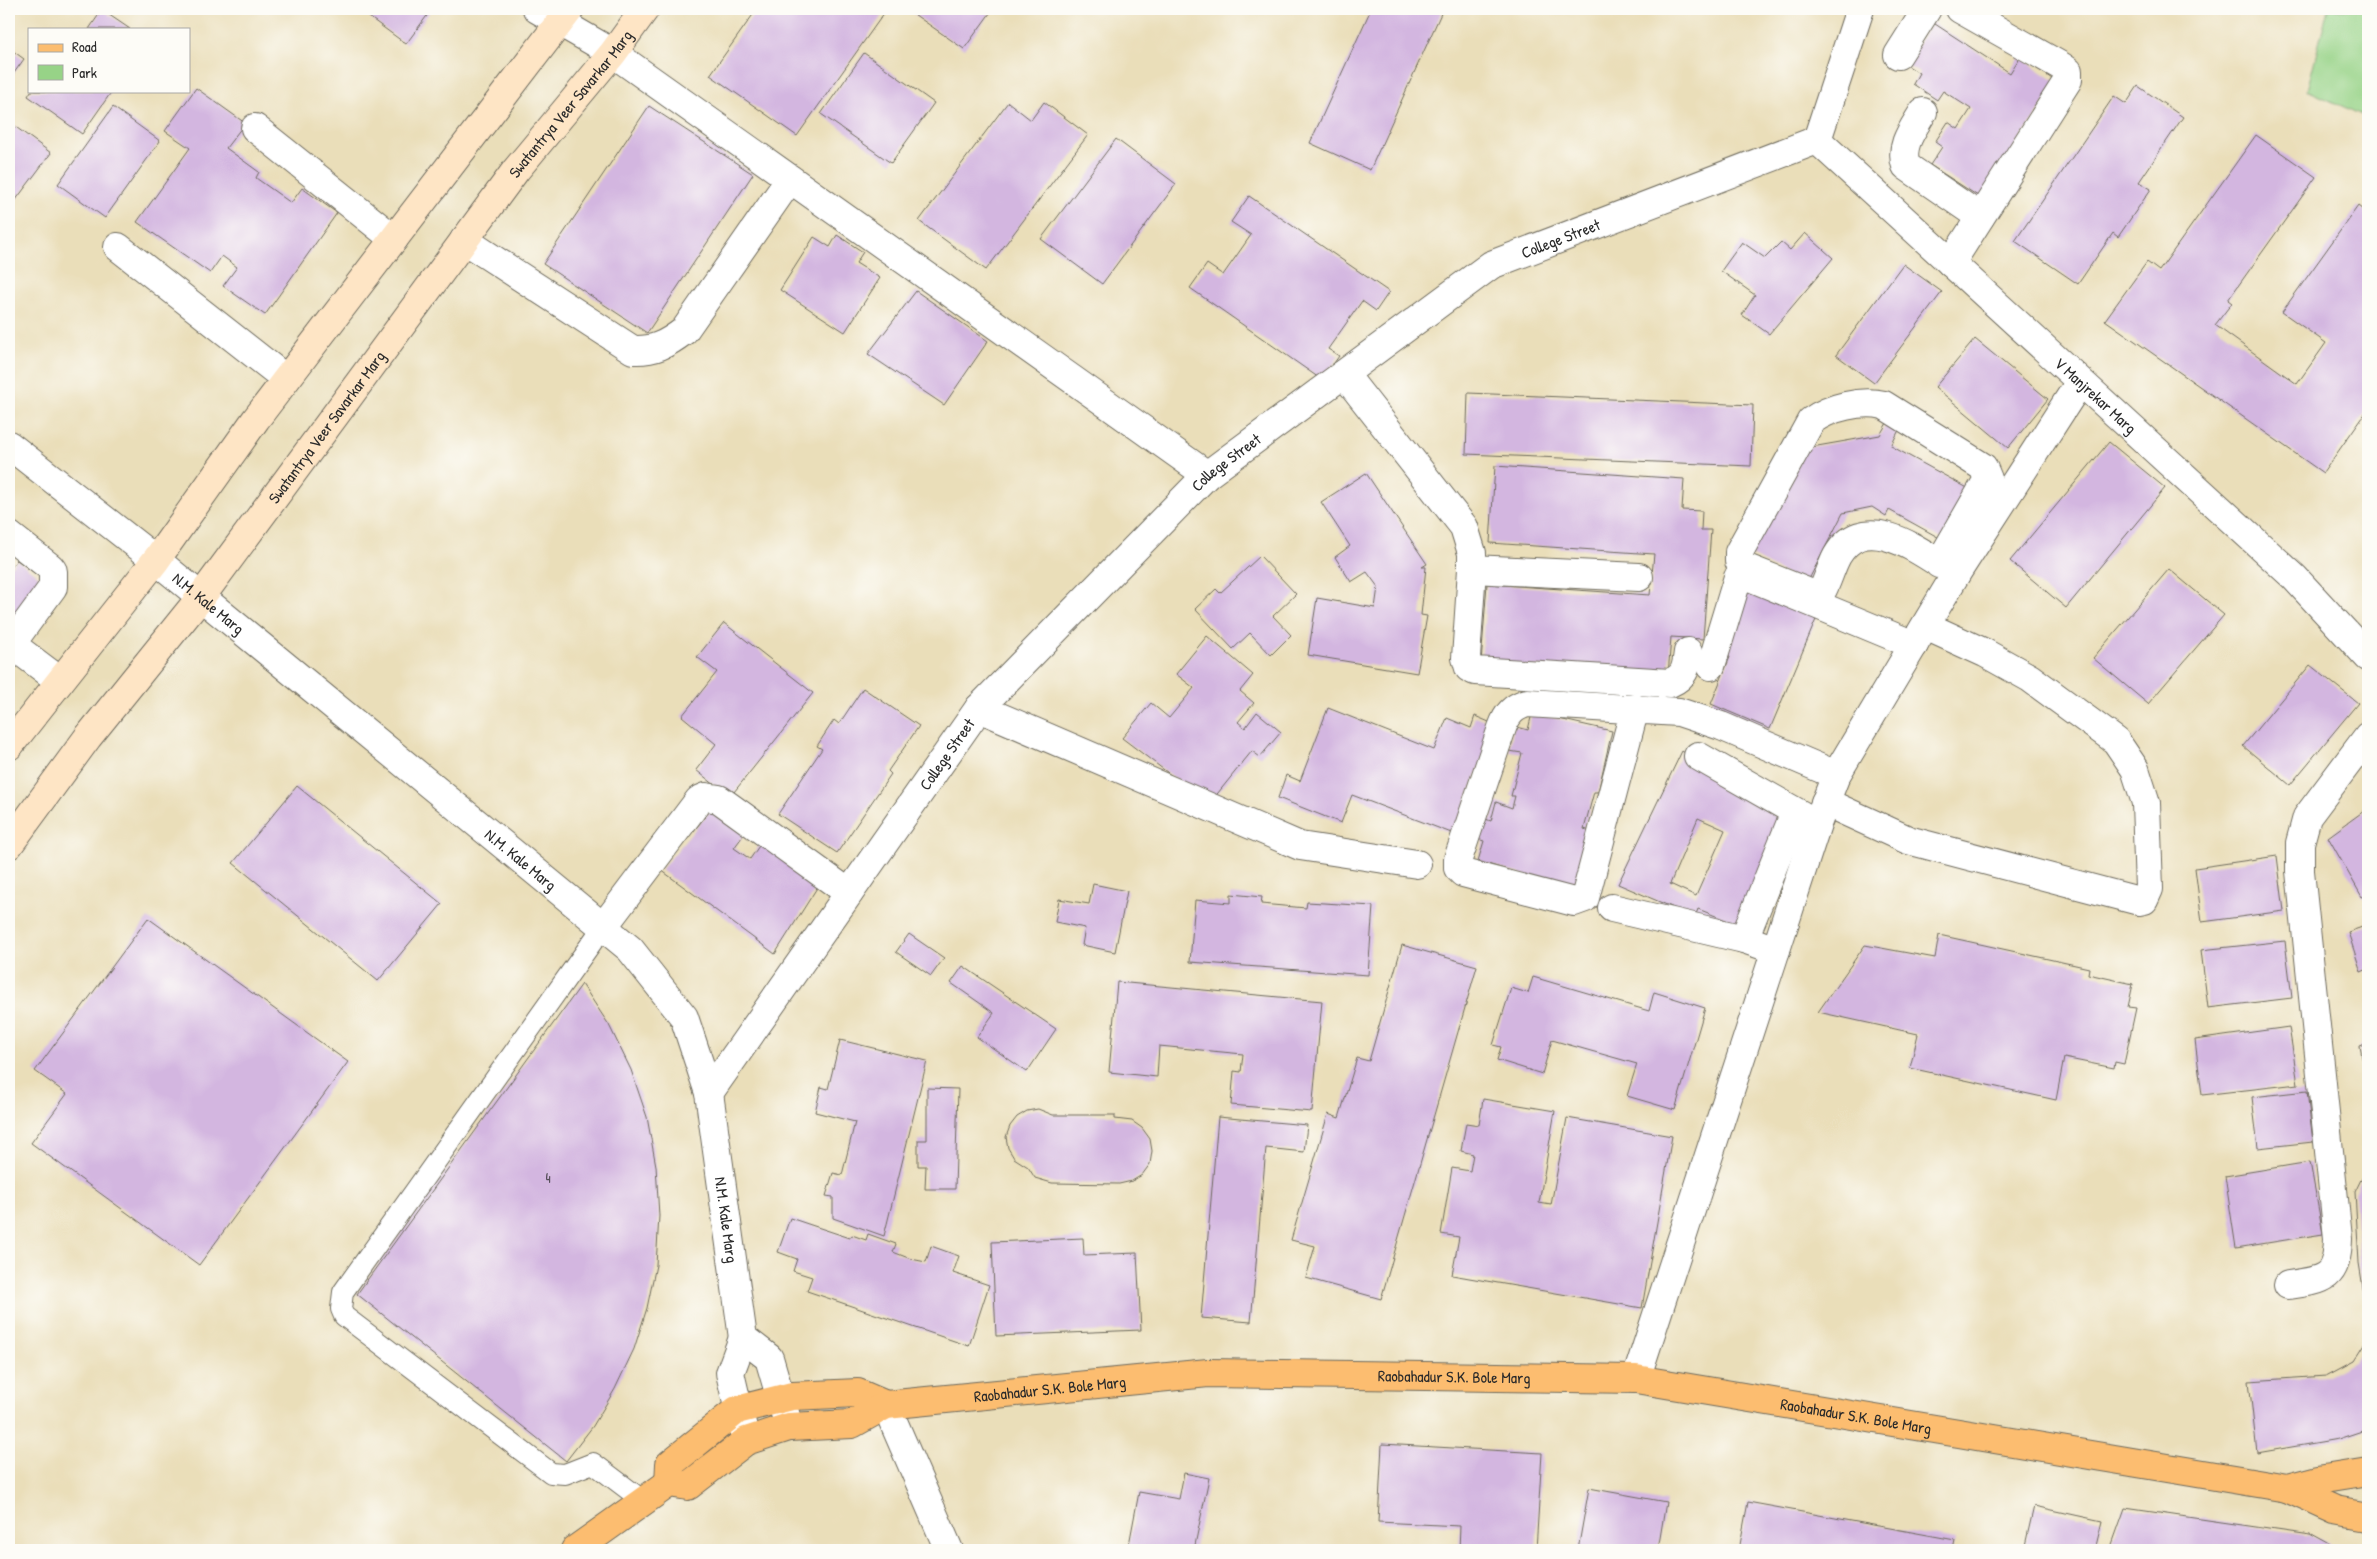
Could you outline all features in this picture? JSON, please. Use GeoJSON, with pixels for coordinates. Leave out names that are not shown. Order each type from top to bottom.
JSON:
{"type":"FeatureCollection","features":[{"type":"Feature","properties":{"kind":"main road","name":"Swatantrya Veer Savarkar Marg"},"geometry":{"type":"LineString","coordinates":[[9,845],[88,736],[201,598],[516,170],[614,53],[645,9]]}},
{"type":"Feature","properties":{"kind":"main road"},"geometry":{"type":"LineString","coordinates":[[9,746],[156,560],[286,379],[564,16]]}},
{"type":"Feature","properties":{"kind":"main road","name":"Raobahadur S.K. Bole Marg"},"geometry":{"type":"LineString","coordinates":[[669,1483],[688,1486],[746,1441],[788,1427],[852,1424],[886,1405],[1208,1373],[1636,1379],[2287,1488],[2318,1480],[2368,1472]]}},
{"type":"Feature","properties":{"kind":"main road"},"geometry":{"type":"LineString","coordinates":[[575,1550],[642,1500],[669,1483],[670,1464],[737,1410],[792,1396],[858,1393],[886,1405]]}},
{"type":"Feature","properties":{"kind":"main road"},"geometry":{"type":"LineString","coordinates":[[2287,1488],[2335,1510],[2368,1516]]}},
{"type":"Feature","properties":{"kind":"street"},"geometry":{"type":"LineString","coordinates":[[537,9],[564,16],[1207,475]]}},
{"type":"Feature","properties":{"kind":"street"},"geometry":{"type":"LineString","coordinates":[[1817,140],[1860,9]]}},
{"type":"Feature","properties":{"kind":"street"},"geometry":{"type":"LineString","coordinates":[[1898,55],[1927,9]]}},
{"type":"Feature","properties":{"kind":"street"},"geometry":{"type":"LineString","coordinates":[[1951,263],[2068,80],[2068,72],[1960,9]]}},
{"type":"Feature","properties":{"kind":"street"},"geometry":{"type":"LineString","coordinates":[[1923,112],[1904,146],[1902,155],[1906,166],[1980,217]]}},
{"type":"Feature","properties":{"kind":"street"},"geometry":{"type":"LineString","coordinates":[[255,128],[394,239]]}},
{"type":"Feature","properties":{"kind":"street","name":"V Manjrekar Marg"},"geometry":{"type":"LineString","coordinates":[[1817,140],[2294,577],[2368,657]]}},
{"type":"Feature","properties":{"kind":"street","name":"College Street"},"geometry":{"type":"LineString","coordinates":[[709,1093],[979,708],[1207,475],[1491,265],[1817,140]]}},
{"type":"Feature","properties":{"kind":"street"},"geometry":{"type":"LineString","coordinates":[[464,240],[633,350],[648,351],[666,344],[684,331],[790,179]]}},
{"type":"Feature","properties":{"kind":"street"},"geometry":{"type":"LineString","coordinates":[[118,248],[286,379]]}},
{"type":"Feature","properties":{"kind":"street"},"geometry":{"type":"LineString","coordinates":[[1344,374],[1464,527],[1472,553],[1466,658],[1469,668],[1475,671],[1670,683],[1678,679],[1699,659],[1738,577],[1742,576],[1750,577],[1920,636],[1985,653],[2030,678],[2116,740],[2135,769],[2146,803],[2150,889],[2148,896],[2144,900],[2139,901],[1812,813],[1698,756]]}},
{"type":"Feature","properties":{"kind":"street"},"geometry":{"type":"LineString","coordinates":[[1744,939],[1812,813],[1920,636],[1948,569],[1967,538],[2080,382]]}},
{"type":"Feature","properties":{"kind":"street"},"geometry":{"type":"LineString","coordinates":[[1948,569],[1894,537],[1868,534],[1852,540],[1838,555],[1822,591],[1812,594],[1744,567],[1739,561],[1739,552],[1812,422],[1828,411],[1858,404],[1884,405],[1986,470],[1988,479],[1967,538]]}},
{"type":"Feature","properties":{"kind":"street","name":"N.M. Kale Marg"},"geometry":{"type":"LineString","coordinates":[[9,445],[156,560],[630,949],[684,1017],[709,1093],[742,1338]]}},
{"type":"Feature","properties":{"kind":"street"},"geometry":{"type":"LineString","coordinates":[[9,535],[50,567],[54,580],[53,587],[10,645],[60,681]]}},
{"type":"Feature","properties":{"kind":"street"},"geometry":{"type":"LineString","coordinates":[[1472,569],[1639,577]]}},
{"type":"Feature","properties":{"kind":"street"},"geometry":{"type":"LineString","coordinates":[[1635,708],[1585,898],[1574,902],[1463,873],[1458,868],[1458,859],[1507,716],[1516,706],[1527,703],[1635,708],[1678,712],[1721,726],[1836,775]]}},
{"type":"Feature","properties":{"kind":"street"},"geometry":{"type":"LineString","coordinates":[[979,708],[1300,846],[1417,864]]}},
{"type":"Feature","properties":{"kind":"street"},"geometry":{"type":"LineString","coordinates":[[2288,1285],[2318,1281],[2332,1271],[2337,1258],[2338,1238],[2300,871],[2300,843],[2307,817],[2368,736]]}},
{"type":"Feature","properties":{"kind":"street"},"geometry":{"type":"LineString","coordinates":[[603,927],[699,800],[706,797],[719,799],[849,893]]}},
{"type":"Feature","properties":{"kind":"street"},"geometry":{"type":"LineString","coordinates":[[1636,1379],[1776,950],[1812,813]]}},
{"type":"Feature","properties":{"kind":"street"},"geometry":{"type":"LineString","coordinates":[[1612,908],[1744,939],[1776,950]]}},
{"type":"Feature","properties":{"kind":"street"},"geometry":{"type":"LineString","coordinates":[[746,1441],[737,1410],[730,1373],[742,1338],[769,1358],[788,1427]]}},
{"type":"Feature","properties":{"kind":"street"},"geometry":{"type":"LineString","coordinates":[[886,1405],[949,1550]]}},
{"type":"Feature","properties":{"kind":"lane"},"geometry":{"type":"LineString","coordinates":[[603,927],[343,1292],[341,1309],[344,1316],[552,1474],[565,1474],[593,1463],[642,1500]]}},
{"type":"Feature","properties":{"kind":"green space"},"geometry":{"type":"Polygon","coordinates":[[[2328,9],[2368,9],[2368,118],[2307,90],[2328,9]]]}},
{"type":"Feature","properties":{"kind":"building"},"geometry":{"type":"Polygon","coordinates":[[[358,9],[432,9],[406,44],[358,9]]]}},
{"type":"Feature","properties":{"kind":"building"},"geometry":{"type":"Polygon","coordinates":[[[757,9],[887,9],[797,136],[710,75],[757,9]]]}},
{"type":"Feature","properties":{"kind":"building"},"geometry":{"type":"Polygon","coordinates":[[[909,9],[993,9],[964,49],[909,9]]]}},
{"type":"Feature","properties":{"kind":"building"},"geometry":{"type":"Polygon","coordinates":[[[1371,9],[1443,9],[1370,170],[1310,143],[1371,9]]]}},
{"type":"Feature","properties":{"kind":"building"},"geometry":{"type":"Polygon","coordinates":[[[102,10],[129,28],[90,28],[102,10]]]}},
{"type":"Feature","properties":{"kind":"building"},"geometry":{"type":"Polygon","coordinates":[[[1932,22],[2010,73],[2020,57],[2058,83],[1981,198],[1930,165],[1942,147],[1935,142],[1948,122],[1958,129],[1971,109],[1943,91],[1937,100],[1913,84],[1919,73],[1905,64],[1932,22]]]}},
{"type":"Feature","properties":{"kind":"building"},"geometry":{"type":"Polygon","coordinates":[[[9,48],[24,59],[9,80],[9,48]]]}},
{"type":"Feature","properties":{"kind":"building"},"geometry":{"type":"Polygon","coordinates":[[[864,53],[934,103],[891,163],[821,114],[864,53]]]}},
{"type":"Feature","properties":{"kind":"building"},"geometry":{"type":"Polygon","coordinates":[[[2138,86],[2183,117],[2139,182],[2151,189],[2118,237],[2113,233],[2078,284],[2015,241],[2114,96],[2126,104],[2138,86]]]}},
{"type":"Feature","properties":{"kind":"building"},"geometry":{"type":"Polygon","coordinates":[[[196,88],[245,123],[226,148],[259,172],[256,178],[291,203],[302,188],[337,213],[265,315],[223,286],[237,267],[222,256],[210,273],[137,222],[190,148],[165,131],[196,88]]]}},
{"type":"Feature","properties":{"kind":"building"},"geometry":{"type":"Polygon","coordinates":[[[30,92],[111,92],[82,134],[28,96],[30,92]]]}},
{"type":"Feature","properties":{"kind":"building"},"geometry":{"type":"Polygon","coordinates":[[[1008,102],[1031,120],[1044,102],[1088,135],[986,270],[919,221],[1008,102]]]}},
{"type":"Feature","properties":{"kind":"building"},"geometry":{"type":"Polygon","coordinates":[[[649,106],[753,174],[647,333],[543,264],[649,106]]]}},
{"type":"Feature","properties":{"kind":"building"},"geometry":{"type":"Polygon","coordinates":[[[113,107],[160,141],[105,218],[58,184],[113,107]]]}},
{"type":"Feature","properties":{"kind":"building"},"geometry":{"type":"Polygon","coordinates":[[[9,122],[51,153],[9,209],[9,122]]]}},
{"type":"Feature","properties":{"kind":"building"},"geometry":{"type":"Polygon","coordinates":[[[2256,135],[2316,177],[2228,300],[2232,303],[2215,325],[2297,384],[2326,343],[2282,312],[2358,206],[2368,214],[2368,409],[2323,473],[2105,320],[2147,262],[2159,271],[2256,135]]]}},
{"type":"Feature","properties":{"kind":"building"},"geometry":{"type":"Polygon","coordinates":[[[1116,139],[1176,184],[1102,284],[1041,239],[1116,139]]]}},
{"type":"Feature","properties":{"kind":"building"},"geometry":{"type":"Polygon","coordinates":[[[1249,196],[1389,292],[1376,311],[1362,301],[1328,349],[1339,356],[1322,380],[1190,288],[1207,264],[1223,275],[1251,235],[1231,222],[1249,196]]]}},
{"type":"Feature","properties":{"kind":"building"},"geometry":{"type":"Polygon","coordinates":[[[1805,233],[1833,258],[1769,334],[1742,315],[1755,295],[1721,271],[1742,242],[1765,258],[1781,242],[1790,250],[1805,233]]]}},
{"type":"Feature","properties":{"kind":"building"},"geometry":{"type":"Polygon","coordinates":[[[837,235],[863,252],[856,263],[880,278],[845,332],[780,290],[814,237],[830,247],[837,235]]]}},
{"type":"Feature","properties":{"kind":"building"},"geometry":{"type":"Polygon","coordinates":[[[1903,264],[1942,292],[1874,383],[1836,355],[1903,264]]]}},
{"type":"Feature","properties":{"kind":"building"},"geometry":{"type":"Polygon","coordinates":[[[916,291],[988,341],[944,405],[868,354],[916,291]]]}},
{"type":"Feature","properties":{"kind":"building"},"geometry":{"type":"Polygon","coordinates":[[[1975,339],[2048,399],[2008,448],[1935,387],[1975,339]]]}},
{"type":"Feature","properties":{"kind":"building"},"geometry":{"type":"Polygon","coordinates":[[[1468,393],[1753,405],[1751,466],[1466,454],[1468,393]]]}},
{"type":"Feature","properties":{"kind":"building"},"geometry":{"type":"Polygon","coordinates":[[[1887,423],[1899,430],[1891,446],[1973,491],[1945,541],[1889,510],[1886,516],[1872,507],[1843,513],[1806,585],[1749,555],[1806,448],[1880,435],[1887,423]]]}},
{"type":"Feature","properties":{"kind":"building"},"geometry":{"type":"Polygon","coordinates":[[[2109,442],[2165,488],[2066,608],[2010,561],[2109,442]]]}},
{"type":"Feature","properties":{"kind":"building"},"geometry":{"type":"Polygon","coordinates":[[[1495,466],[1684,479],[1682,510],[1702,511],[1701,530],[1711,530],[1703,639],[1671,637],[1668,676],[1481,663],[1487,584],[1650,595],[1654,554],[1490,543],[1495,466]]]}},
{"type":"Feature","properties":{"kind":"building"},"geometry":{"type":"Polygon","coordinates":[[[1366,473],[1427,564],[1422,567],[1426,567],[1421,615],[1427,616],[1417,673],[1308,655],[1317,598],[1375,608],[1378,587],[1367,572],[1351,582],[1335,557],[1350,546],[1321,502],[1366,473]]]}},
{"type":"Feature","properties":{"kind":"building"},"geometry":{"type":"Polygon","coordinates":[[[1260,556],[1296,594],[1273,616],[1291,635],[1271,655],[1250,633],[1233,649],[1195,609],[1216,589],[1220,593],[1260,556]]]}},
{"type":"Feature","properties":{"kind":"building"},"geometry":{"type":"Polygon","coordinates":[[[17,560],[45,581],[9,631],[9,567],[17,560]]]}},
{"type":"Feature","properties":{"kind":"building"},"geometry":{"type":"Polygon","coordinates":[[[2169,569],[2224,615],[2148,704],[2093,658],[2169,569]]]}},
{"type":"Feature","properties":{"kind":"building"},"geometry":{"type":"Polygon","coordinates":[[[1749,580],[1820,610],[1770,729],[1711,704],[1730,657],[1718,652],[1749,580]]]}},
{"type":"Feature","properties":{"kind":"building"},"geometry":{"type":"Polygon","coordinates":[[[724,623],[813,693],[730,797],[696,770],[716,744],[682,716],[717,672],[697,657],[724,623]]]}},
{"type":"Feature","properties":{"kind":"building"},"geometry":{"type":"Polygon","coordinates":[[[1207,636],[1253,675],[1240,691],[1254,703],[1238,722],[1245,728],[1257,712],[1281,732],[1260,757],[1252,751],[1209,804],[1122,738],[1151,703],[1169,718],[1194,688],[1176,674],[1207,636]]]}},
{"type":"Feature","properties":{"kind":"building"},"geometry":{"type":"Polygon","coordinates":[[[2310,665],[2358,703],[2290,785],[2243,746],[2310,665]]]}},
{"type":"Feature","properties":{"kind":"building"},"geometry":{"type":"Polygon","coordinates":[[[863,688],[919,726],[888,771],[891,774],[837,853],[778,814],[822,749],[817,746],[834,720],[839,724],[863,688]]]}},
{"type":"Feature","properties":{"kind":"building"},"geometry":{"type":"Polygon","coordinates":[[[1328,708],[1434,750],[1447,718],[1471,728],[1475,716],[1496,725],[1454,834],[1352,795],[1341,823],[1278,798],[1286,775],[1300,781],[1328,708]]]}},
{"type":"Feature","properties":{"kind":"building"},"geometry":{"type":"Polygon","coordinates":[[[1532,713],[1612,731],[1598,792],[1594,792],[1584,829],[1590,831],[1576,891],[1478,861],[1484,841],[1474,838],[1480,817],[1491,821],[1496,802],[1512,808],[1515,796],[1511,796],[1522,753],[1509,751],[1514,726],[1528,730],[1532,713]]]}},
{"type":"Feature","properties":{"kind":"building"},"geometry":{"type":"Polygon","coordinates":[[[1682,751],[1785,822],[1739,925],[1698,909],[1695,917],[1618,884],[1682,751]],[[1698,818],[1670,884],[1696,896],[1725,830],[1698,818]]]}},
{"type":"Feature","properties":{"kind":"building"},"geometry":{"type":"Polygon","coordinates":[[[297,786],[442,904],[378,981],[233,863],[297,786]]]}},
{"type":"Feature","properties":{"kind":"building"},"geometry":{"type":"Polygon","coordinates":[[[2368,808],[2368,895],[2362,897],[2328,837],[2368,808]]]}},
{"type":"Feature","properties":{"kind":"building"},"geometry":{"type":"Polygon","coordinates":[[[711,810],[745,833],[734,848],[750,859],[761,843],[820,883],[775,954],[661,870],[711,810]]]}},
{"type":"Feature","properties":{"kind":"building"},"geometry":{"type":"Polygon","coordinates":[[[2277,856],[2284,911],[2202,922],[2195,868],[2277,856]]]}},
{"type":"Feature","properties":{"kind":"building"},"geometry":{"type":"Polygon","coordinates":[[[1093,884],[1127,891],[1115,952],[1082,945],[1085,928],[1055,922],[1059,899],[1089,904],[1093,884]]]}},
{"type":"Feature","properties":{"kind":"building"},"geometry":{"type":"Polygon","coordinates":[[[1231,894],[1262,897],[1261,904],[1306,908],[1307,902],[1373,906],[1368,975],[1190,962],[1195,900],[1231,903],[1231,894]]]}},
{"type":"Feature","properties":{"kind":"building"},"geometry":{"type":"Polygon","coordinates":[[[148,918],[348,1062],[199,1265],[31,1143],[67,1094],[35,1071],[148,918]]]}},
{"type":"Feature","properties":{"kind":"building"},"geometry":{"type":"Polygon","coordinates":[[[2368,925],[2368,969],[2361,972],[2348,932],[2368,925]]]}},
{"type":"Feature","properties":{"kind":"building"},"geometry":{"type":"Polygon","coordinates":[[[909,934],[944,958],[931,976],[896,952],[909,934]]]}},
{"type":"Feature","properties":{"kind":"building"},"geometry":{"type":"Polygon","coordinates":[[[1939,935],[2089,968],[2088,974],[2133,984],[2128,1007],[2136,1008],[2124,1064],[2115,1062],[2114,1068],[2064,1058],[2056,1100],[1910,1068],[1918,1034],[1818,1012],[1865,945],[1935,958],[1939,935]]]}},
{"type":"Feature","properties":{"kind":"building"},"geometry":{"type":"Polygon","coordinates":[[[2285,941],[2292,998],[2208,1008],[2201,950],[2285,941]]]}},
{"type":"Feature","properties":{"kind":"building"},"geometry":{"type":"Polygon","coordinates":[[[1402,945],[1477,966],[1381,1299],[1306,1278],[1315,1246],[1291,1240],[1328,1114],[1339,1118],[1357,1058],[1369,1061],[1402,945]]]}},
{"type":"Feature","properties":{"kind":"building"},"geometry":{"type":"Polygon","coordinates":[[[963,966],[1056,1029],[1027,1072],[977,1037],[994,1013],[951,983],[963,966]]]}},
{"type":"Feature","properties":{"kind":"building"},"geometry":{"type":"Polygon","coordinates":[[[1533,977],[1649,1011],[1654,992],[1705,1008],[1675,1110],[1627,1096],[1637,1064],[1552,1040],[1542,1074],[1497,1060],[1501,1047],[1493,1045],[1511,988],[1528,993],[1533,977]]]}},
{"type":"Feature","properties":{"kind":"building"},"geometry":{"type":"Polygon","coordinates":[[[1117,982],[1322,1001],[1312,1112],[1231,1105],[1234,1071],[1241,1072],[1243,1054],[1159,1046],[1157,1077],[1109,1072],[1117,982]]]}},
{"type":"Feature","properties":{"kind":"building"},"geometry":{"type":"Polygon","coordinates":[[[582,984],[609,1025],[631,1070],[647,1117],[656,1166],[659,1216],[656,1265],[647,1308],[634,1349],[615,1389],[593,1426],[566,1461],[357,1294],[582,984]]]}},
{"type":"Feature","properties":{"kind":"building"},"geometry":{"type":"Polygon","coordinates":[[[2289,1027],[2298,1084],[2202,1095],[2195,1040],[2289,1027]]]}},
{"type":"Feature","properties":{"kind":"building"},"geometry":{"type":"Polygon","coordinates":[[[840,1040],[927,1061],[884,1236],[833,1218],[833,1197],[826,1196],[833,1173],[842,1175],[855,1122],[815,1112],[821,1087],[828,1089],[840,1040]]]}},
{"type":"Feature","properties":{"kind":"building"},"geometry":{"type":"Polygon","coordinates":[[[2368,1043],[2368,1084],[2367,1084],[2360,1046],[2368,1043]]]}},
{"type":"Feature","properties":{"kind":"building"},"geometry":{"type":"Polygon","coordinates":[[[927,1088],[958,1089],[955,1189],[925,1189],[926,1166],[918,1166],[918,1140],[927,1140],[927,1088]]]}},
{"type":"Feature","properties":{"kind":"building"},"geometry":{"type":"Polygon","coordinates":[[[2307,1091],[2313,1142],[2258,1148],[2252,1097],[2307,1091]]]}},
{"type":"Feature","properties":{"kind":"building"},"geometry":{"type":"Polygon","coordinates":[[[1483,1099],[1555,1111],[1539,1203],[1551,1205],[1567,1118],[1672,1136],[1642,1308],[1452,1275],[1459,1237],[1441,1234],[1452,1168],[1470,1171],[1473,1154],[1461,1151],[1466,1123],[1479,1125],[1483,1099]]]}},
{"type":"Feature","properties":{"kind":"building"},"geometry":{"type":"Polygon","coordinates":[[[1038,1109],[1053,1115],[1115,1115],[1115,1119],[1132,1121],[1142,1128],[1150,1139],[1152,1151],[1150,1164],[1142,1175],[1132,1181],[1119,1184],[1052,1183],[1035,1178],[1028,1167],[1014,1158],[1008,1148],[1006,1137],[1010,1126],[1017,1117],[1027,1111],[1038,1109]]]}},
{"type":"Feature","properties":{"kind":"building"},"geometry":{"type":"Polygon","coordinates":[[[1218,1117],[1307,1125],[1304,1152],[1266,1148],[1251,1322],[1201,1318],[1218,1117]]]}},
{"type":"Feature","properties":{"kind":"building"},"geometry":{"type":"Polygon","coordinates":[[[2310,1162],[2323,1234],[2236,1248],[2225,1176],[2310,1162]]]}},
{"type":"Feature","properties":{"kind":"building"},"geometry":{"type":"Polygon","coordinates":[[[2368,1165],[2368,1296],[2364,1294],[2359,1263],[2355,1192],[2368,1165]]]}},
{"type":"Feature","properties":{"kind":"building"},"geometry":{"type":"Polygon","coordinates":[[[790,1218],[850,1238],[852,1235],[866,1240],[868,1234],[896,1244],[893,1252],[911,1259],[926,1262],[931,1246],[959,1256],[953,1273],[989,1285],[969,1346],[807,1291],[812,1277],[793,1271],[797,1259],[778,1252],[790,1218]]]}},
{"type":"Feature","properties":{"kind":"building"},"geometry":{"type":"Polygon","coordinates":[[[1083,1238],[1084,1255],[1137,1253],[1141,1330],[996,1336],[992,1242],[1083,1238]]]}},
{"type":"Feature","properties":{"kind":"building"},"geometry":{"type":"Polygon","coordinates":[[[2368,1339],[2368,1429],[2338,1439],[2257,1453],[2249,1381],[2326,1376],[2354,1361],[2368,1339]]]}},
{"type":"Feature","properties":{"kind":"building"},"geometry":{"type":"Polygon","coordinates":[[[1382,1444],[1542,1453],[1536,1550],[1459,1550],[1460,1526],[1378,1522],[1382,1444]]]}},
{"type":"Feature","properties":{"kind":"building"},"geometry":{"type":"Polygon","coordinates":[[[1184,1473],[1209,1478],[1194,1550],[1128,1550],[1139,1492],[1179,1499],[1184,1473]]]}},
{"type":"Feature","properties":{"kind":"building"},"geometry":{"type":"Polygon","coordinates":[[[1589,1488],[1666,1502],[1658,1550],[1578,1550],[1589,1488]]]}},
{"type":"Feature","properties":{"kind":"building"},"geometry":{"type":"Polygon","coordinates":[[[1748,1502],[1955,1540],[1953,1550],[1739,1550],[1748,1502]]]}},
{"type":"Feature","properties":{"kind":"building"},"geometry":{"type":"Polygon","coordinates":[[[2034,1506],[2102,1521],[2095,1550],[2024,1550],[2034,1506]]]}},
{"type":"Feature","properties":{"kind":"building"},"geometry":{"type":"Polygon","coordinates":[[[2125,1508],[2311,1535],[2331,1546],[2334,1550],[2110,1550],[2125,1508]]]}}]}
